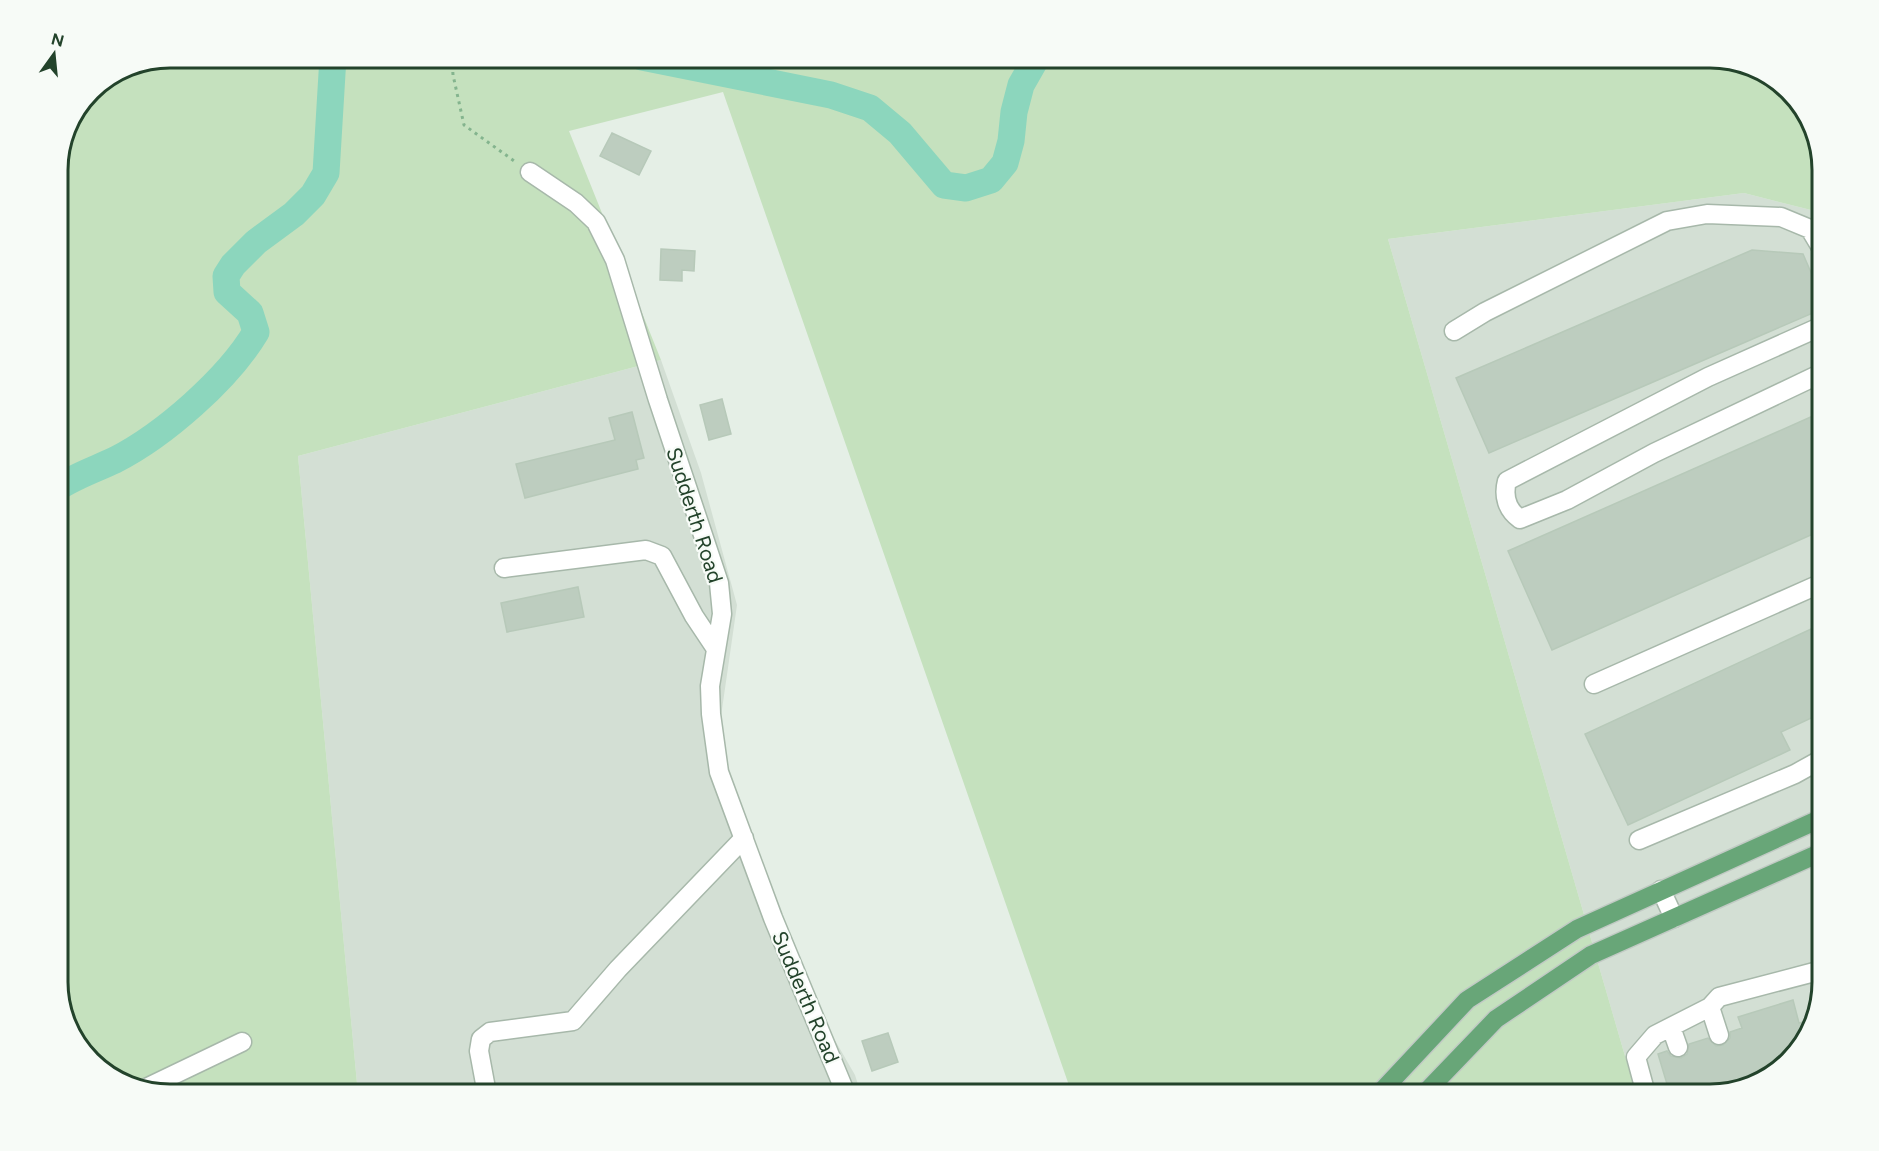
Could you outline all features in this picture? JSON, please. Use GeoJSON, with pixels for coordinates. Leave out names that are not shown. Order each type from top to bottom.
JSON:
{"type":"FeatureCollection","features":[{"type":"Feature","properties":{"kind":"main road"},"geometry":{"type":"LineString","coordinates":[[1388,1084],[1467,1000],[1577,929],[1812,823]]}},
{"type":"Feature","properties":{"kind":"main road"},"geometry":{"type":"LineString","coordinates":[[1434,1084],[1496,1019],[1592,955],[1812,857]]}},
{"type":"Feature","properties":{"kind":"street","name":"Sudderth Road"},"geometry":{"type":"LineString","coordinates":[[530,172],[576,203],[596,222],[615,260],[658,400],[719,582],[722,614],[710,686],[712,726],[719,772],[773,918],[842,1084]]}},
{"type":"Feature","properties":{"kind":"street"},"geometry":{"type":"LineString","coordinates":[[1454,331],[1485,312],[1667,221],[1707,214],[1781,217],[1811,231]]}},
{"type":"Feature","properties":{"kind":"street"},"geometry":{"type":"LineString","coordinates":[[1811,331],[1708,377],[1507,481],[1504,493],[1512,514],[1520,519],[1567,500],[1654,453],[1811,379]]}},
{"type":"Feature","properties":{"kind":"street"},"geometry":{"type":"LineString","coordinates":[[504,568],[646,550],[662,556],[694,616],[716,649]]}},
{"type":"Feature","properties":{"kind":"street"},"geometry":{"type":"LineString","coordinates":[[1594,684],[1812,588]]}},
{"type":"Feature","properties":{"kind":"street"},"geometry":{"type":"LineString","coordinates":[[1639,840],[1795,774],[1812,765]]}},
{"type":"Feature","properties":{"kind":"street"},"geometry":{"type":"LineString","coordinates":[[485,1084],[479,1051],[481,1039],[490,1032],[573,1021],[618,969],[744,838]]}},
{"type":"Feature","properties":{"kind":"street"},"geometry":{"type":"LineString","coordinates":[[1661,890],[1674,918]]}},
{"type":"Feature","properties":{"kind":"street"},"geometry":{"type":"LineString","coordinates":[[1643,1084],[1636,1057],[1655,1035],[1710,1007],[1719,997],[1812,973]]}},
{"type":"Feature","properties":{"kind":"street"},"geometry":{"type":"LineString","coordinates":[[1710,1007],[1719,1035]]}},
{"type":"Feature","properties":{"kind":"street"},"geometry":{"type":"LineString","coordinates":[[1671,1027],[1678,1047]]}},
{"type":"Feature","properties":{"kind":"street"},"geometry":{"type":"LineString","coordinates":[[156,1083],[242,1042]]}},
{"type":"Feature","properties":{"kind":"path"},"geometry":{"type":"LineString","coordinates":[[453,68],[464,125],[530,172]]}},
{"type":"Feature","properties":{"kind":"shaded area"},"geometry":{"type":"Polygon","coordinates":[[[1744,193],[1811,210],[1812,982],[1804,1021],[1791,1044],[1772,1063],[1749,1076],[1710,1084],[1633,1084],[1388,239],[1744,193]]]}},
{"type":"Feature","properties":{"kind":"shaded area"},"geometry":{"type":"Polygon","coordinates":[[[661,360],[701,473],[737,605],[713,772],[799,978],[855,1075],[858,1084],[357,1084],[298,456],[661,360]]]}},
{"type":"Feature","properties":{"kind":"green space"},"geometry":{"type":"Polygon","coordinates":[[[156,68],[1723,68],[1749,75],[1772,88],[1782,97],[1798,118],[1810,149],[1811,210],[1744,193],[1388,239],[1633,1084],[1069,1084],[723,92],[569,131],[661,360],[298,456],[357,1084],[169,1084],[143,1080],[118,1070],[97,1054],[78,1027],[69,1002],[68,989],[68,162],[71,143],[88,107],[118,81],[156,68]]]}},
{"type":"Feature","properties":{"kind":"building"},"geometry":{"type":"Polygon","coordinates":[[[612,133],[651,151],[639,175],[600,156],[612,133]]]}},
{"type":"Feature","properties":{"kind":"building"},"geometry":{"type":"Polygon","coordinates":[[[661,249],[695,251],[694,271],[682,270],[682,281],[660,280],[661,249]]]}},
{"type":"Feature","properties":{"kind":"building"},"geometry":{"type":"Polygon","coordinates":[[[1752,250],[1803,254],[1811,273],[1811,314],[1489,453],[1456,378],[1752,250]]]}},
{"type":"Feature","properties":{"kind":"building"},"geometry":{"type":"Polygon","coordinates":[[[722,399],[731,434],[709,440],[700,405],[722,399]]]}},
{"type":"Feature","properties":{"kind":"building"},"geometry":{"type":"Polygon","coordinates":[[[632,412],[644,458],[636,460],[638,469],[525,498],[516,464],[615,440],[609,418],[632,412]]]}},
{"type":"Feature","properties":{"kind":"building"},"geometry":{"type":"Polygon","coordinates":[[[1811,417],[1811,535],[1552,650],[1508,551],[1811,417]]]}},
{"type":"Feature","properties":{"kind":"building"},"geometry":{"type":"Polygon","coordinates":[[[578,587],[584,617],[507,632],[501,603],[578,587]]]}},
{"type":"Feature","properties":{"kind":"building"},"geometry":{"type":"Polygon","coordinates":[[[1812,629],[1812,718],[1781,732],[1790,750],[1628,825],[1585,734],[1812,629]]]}},
{"type":"Feature","properties":{"kind":"building"},"geometry":{"type":"Polygon","coordinates":[[[1793,1000],[1799,1023],[1804,1022],[1791,1044],[1782,1054],[1772,1063],[1749,1076],[1723,1083],[1667,1084],[1658,1054],[1667,1051],[1671,1056],[1681,1058],[1687,1054],[1689,1044],[1708,1038],[1716,1046],[1723,1045],[1730,1038],[1730,1032],[1742,1028],[1738,1017],[1793,1000]]]}},
{"type":"Feature","properties":{"kind":"building"},"geometry":{"type":"Polygon","coordinates":[[[888,1033],[898,1062],[872,1071],[862,1041],[888,1033]]]}},
{"type":"Feature","properties":{"kind":"waterway"},"geometry":{"type":"LineString","coordinates":[[68,482],[115,460],[174,421],[212,387],[244,350],[256,332],[250,313],[227,292],[226,276],[233,265],[256,242],[294,214],[313,195],[326,173],[332,68]]}},
{"type":"Feature","properties":{"kind":"waterway"},"geometry":{"type":"LineString","coordinates":[[697,68],[831,95],[870,108],[900,133],[944,185],[966,188],[991,180],[1005,163],[1021,85],[1031,68]]}}]}
